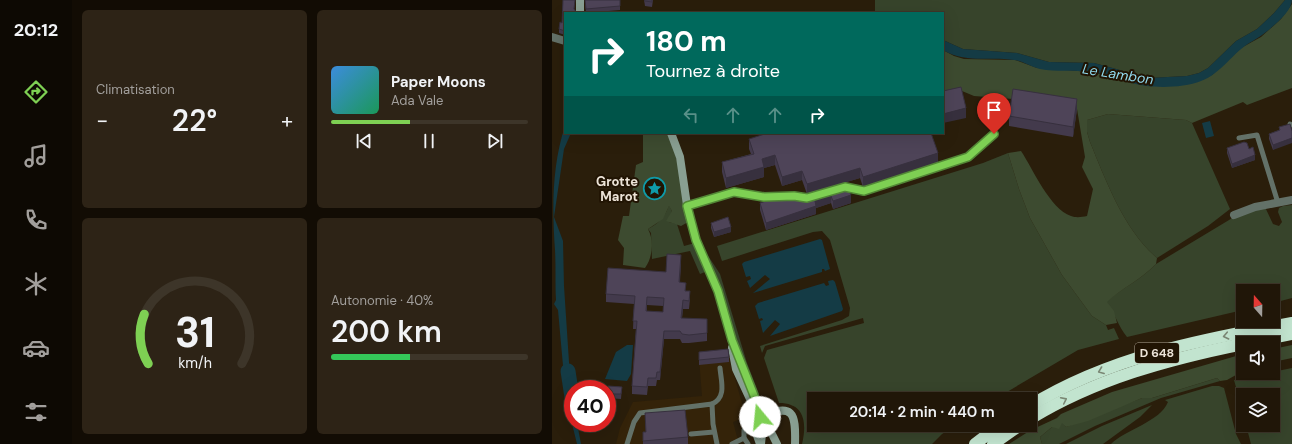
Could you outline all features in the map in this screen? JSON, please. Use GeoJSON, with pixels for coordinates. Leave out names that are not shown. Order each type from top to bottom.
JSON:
{"type":"FeatureCollection","features":[{"type":"Feature","properties":{"kind":"highway","name":"D 648"},"geometry":{"type":"LineString","coordinates":[[1037,402],[1077,381],[1126,362],[1191,344],[1292,323]]}},
{"type":"Feature","properties":{"kind":"highway","name":"D 648"},"geometry":{"type":"LineString","coordinates":[[1280,336],[1292,334]]}},
{"type":"Feature","properties":{"kind":"highway","name":"D 648"},"geometry":{"type":"LineString","coordinates":[[1037,415],[1067,398],[1115,377],[1171,360],[1236,345]]}},
{"type":"Feature","properties":{"kind":"highway"},"geometry":{"type":"LineString","coordinates":[[975,444],[991,432]]}},
{"type":"Feature","properties":{"kind":"highway"},"geometry":{"type":"LineString","coordinates":[[993,444],[1010,432]]}},
{"type":"Feature","properties":{"kind":"street"},"geometry":{"type":"LineString","coordinates":[[580,0],[580,12]]}},
{"type":"Feature","properties":{"kind":"street"},"geometry":{"type":"LineString","coordinates":[[552,37],[564,41]]}},
{"type":"Feature","properties":{"kind":"street"},"geometry":{"type":"LineString","coordinates":[[672,134],[680,157],[687,206],[696,240],[718,291],[732,340],[734,358],[741,383],[760,417],[770,429],[778,444]]}},
{"type":"Feature","properties":{"kind":"street"},"geometry":{"type":"LineString","coordinates":[[1234,215],[1256,207],[1292,200]]}},
{"type":"Feature","properties":{"kind":"street"},"geometry":{"type":"LineString","coordinates":[[761,444],[755,430],[760,417],[778,410],[783,410],[790,413],[795,422],[795,444]]}},
{"type":"Feature","properties":{"kind":"street"},"geometry":{"type":"LineString","coordinates":[[761,444],[762,434],[770,429]]}},
{"type":"Feature","properties":{"kind":"lane"},"geometry":{"type":"LineString","coordinates":[[839,189],[850,187],[859,191],[864,191],[968,157],[994,134]]}},
{"type":"Feature","properties":{"kind":"lane"},"geometry":{"type":"LineString","coordinates":[[1239,138],[1257,135],[1278,203]]}},
{"type":"Feature","properties":{"kind":"lane"},"geometry":{"type":"LineString","coordinates":[[687,206],[734,192],[764,197],[794,196]]}},
{"type":"Feature","properties":{"kind":"lane"},"geometry":{"type":"LineString","coordinates":[[627,444],[634,422],[640,413],[712,404],[719,401],[722,395],[720,368]]}},
{"type":"Feature","properties":{"kind":"lane"},"geometry":{"type":"LineString","coordinates":[[712,404],[714,432],[718,444]]}},
{"type":"Feature","properties":{"kind":"lane"},"geometry":{"type":"LineString","coordinates":[[748,444],[744,438],[744,430],[748,424],[760,417]]}},
{"type":"Feature","properties":{"kind":"lane"},"geometry":{"type":"LineString","coordinates":[[691,434],[714,432]]}},
{"type":"Feature","properties":{"kind":"lane"},"geometry":{"type":"LineString","coordinates":[[732,444],[744,438]]}},
{"type":"Feature","properties":{"kind":"shaded area"},"geometry":{"type":"Polygon","coordinates":[[[728,355],[746,417],[733,422],[739,444],[616,444],[620,428],[633,402],[702,396],[699,357],[728,355]]]}},
{"type":"Feature","properties":{"kind":"green space"},"geometry":{"type":"Polygon","coordinates":[[[875,0],[1285,0],[1257,29],[1236,41],[1208,68],[1199,73],[1187,76],[1149,78],[1094,63],[1049,62],[1017,53],[963,49],[944,40],[944,12],[875,12],[875,0]]]}},
{"type":"Feature","properties":{"kind":"green space"},"geometry":{"type":"Polygon","coordinates":[[[1292,4],[1292,88],[1247,105],[1243,102],[1192,123],[1186,120],[1108,114],[1087,120],[1087,132],[1090,142],[1117,204],[1135,234],[1145,247],[1157,258],[1156,264],[1107,302],[1114,311],[1117,323],[1106,325],[1092,316],[1062,275],[1030,218],[1008,153],[1021,151],[1049,197],[1063,212],[1075,217],[1087,216],[1093,189],[1082,167],[1085,157],[1077,109],[1013,99],[974,96],[962,91],[944,90],[944,51],[964,59],[1015,60],[1037,68],[1092,72],[1147,86],[1212,75],[1241,48],[1261,37],[1281,19],[1292,4]]]}},
{"type":"Feature","properties":{"kind":"green space"},"geometry":{"type":"Polygon","coordinates":[[[1108,114],[1186,120],[1192,123],[1230,209],[1208,226],[1157,258],[1145,247],[1135,234],[1117,204],[1090,142],[1087,132],[1087,120],[1108,114]]]}},
{"type":"Feature","properties":{"kind":"green space"},"geometry":{"type":"Polygon","coordinates":[[[643,134],[671,134],[690,221],[681,226],[666,221],[672,211],[669,206],[663,219],[648,229],[652,248],[650,259],[645,268],[623,265],[624,248],[618,240],[623,216],[629,216],[636,165],[643,162],[643,134]]]}},
{"type":"Feature","properties":{"kind":"green space"},"geometry":{"type":"Polygon","coordinates":[[[1008,153],[1030,218],[1062,275],[1092,316],[1106,325],[1108,330],[1114,328],[1119,339],[1078,350],[1007,392],[807,392],[807,432],[945,432],[932,444],[802,444],[804,436],[804,422],[802,416],[799,410],[794,406],[779,403],[764,358],[767,350],[864,323],[863,318],[765,346],[762,353],[760,346],[842,320],[849,316],[850,308],[830,240],[822,231],[813,232],[722,261],[717,246],[983,163],[1008,153]]]}},
{"type":"Feature","properties":{"kind":"green space"},"geometry":{"type":"Polygon","coordinates":[[[669,205],[672,211],[669,222],[677,224],[684,246],[695,243],[705,272],[700,274],[690,251],[652,259],[651,233],[648,229],[661,219],[666,213],[669,205]]]}},
{"type":"Feature","properties":{"kind":"green space"},"geometry":{"type":"Polygon","coordinates":[[[1292,205],[1292,298],[1280,301],[1280,284],[1236,284],[1236,312],[1127,337],[1106,302],[1145,274],[1156,264],[1234,217],[1265,207],[1273,224],[1279,226],[1282,222],[1278,212],[1279,208],[1292,205]]]}},
{"type":"Feature","properties":{"kind":"green space"},"geometry":{"type":"Polygon","coordinates":[[[705,251],[720,274],[747,363],[759,394],[757,395],[744,365],[705,251]]]}},
{"type":"Feature","properties":{"kind":"green space"},"geometry":{"type":"Polygon","coordinates":[[[1292,345],[1292,358],[1280,361],[1280,348],[1292,345]]]}},
{"type":"Feature","properties":{"kind":"green space"},"geometry":{"type":"Polygon","coordinates":[[[1236,356],[1236,375],[1227,380],[1220,381],[1217,378],[1152,398],[1142,398],[1088,421],[1066,427],[1062,423],[1059,429],[1052,427],[1040,437],[1042,444],[1009,444],[1028,432],[1037,432],[1037,427],[1057,418],[1061,414],[1112,392],[1236,356]]]}},
{"type":"Feature","properties":{"kind":"green space"},"geometry":{"type":"Polygon","coordinates":[[[1292,368],[1292,444],[1251,444],[1248,432],[1280,432],[1280,388],[1236,388],[1234,380],[1280,380],[1280,370],[1292,368]]]}},
{"type":"Feature","properties":{"kind":"green space"},"geometry":{"type":"Polygon","coordinates":[[[1217,378],[1220,381],[1161,398],[1095,426],[1059,444],[1042,444],[1040,437],[1052,427],[1062,422],[1066,427],[1142,398],[1152,398],[1217,378]]]}},
{"type":"Feature","properties":{"kind":"green space"},"geometry":{"type":"Polygon","coordinates":[[[1212,386],[1224,388],[1236,434],[1241,444],[1111,444],[1158,415],[1168,402],[1165,400],[1212,386]]]}},
{"type":"Feature","properties":{"kind":"green space"},"geometry":{"type":"Polygon","coordinates":[[[1152,405],[1140,417],[1103,444],[1066,444],[1102,426],[1152,405]]]}},
{"type":"Feature","properties":{"kind":"water"},"geometry":{"type":"Polygon","coordinates":[[[1285,0],[1292,0],[1291,6],[1287,12],[1276,24],[1238,51],[1215,73],[1201,81],[1182,86],[1147,86],[1098,73],[1085,71],[1046,70],[1017,61],[961,57],[944,50],[944,40],[963,49],[1017,53],[1049,62],[1094,63],[1149,78],[1187,76],[1199,73],[1208,68],[1236,41],[1257,29],[1285,0]]]}},
{"type":"Feature","properties":{"kind":"water"},"geometry":{"type":"Polygon","coordinates":[[[1210,121],[1214,136],[1206,138],[1202,123],[1210,121]]]}},
{"type":"Feature","properties":{"kind":"water"},"geometry":{"type":"Polygon","coordinates":[[[564,130],[564,134],[571,134],[564,149],[554,217],[563,241],[564,286],[570,380],[564,380],[558,310],[554,304],[556,300],[553,203],[555,172],[564,130]]]}},
{"type":"Feature","properties":{"kind":"water"},"geometry":{"type":"Polygon","coordinates":[[[820,239],[822,240],[830,269],[825,271],[822,269],[822,272],[753,293],[770,279],[765,275],[750,288],[747,281],[751,279],[750,276],[746,277],[742,264],[744,262],[820,239]]]}},
{"type":"Feature","properties":{"kind":"water"},"geometry":{"type":"Polygon","coordinates":[[[833,280],[835,282],[843,309],[842,311],[770,336],[780,324],[775,320],[763,333],[760,321],[763,320],[762,318],[759,319],[755,306],[758,303],[824,283],[826,286],[829,285],[828,281],[833,280]]]}},
{"type":"Feature","properties":{"kind":"water"},"geometry":{"type":"Polygon","coordinates":[[[627,345],[633,345],[631,374],[627,381],[605,379],[616,352],[627,345]]]}},
{"type":"Feature","properties":{"kind":"water"},"geometry":{"type":"Polygon","coordinates":[[[574,432],[579,432],[581,444],[577,444],[574,432]]]}},
{"type":"Feature","properties":{"kind":"building"},"geometry":{"type":"Polygon","coordinates":[[[563,0],[575,0],[574,9],[576,12],[564,12],[564,31],[559,29],[560,22],[562,23],[563,0]]]}},
{"type":"Feature","properties":{"kind":"building"},"geometry":{"type":"Polygon","coordinates":[[[585,0],[620,0],[620,6],[586,9],[585,0]]]}},
{"type":"Feature","properties":{"kind":"building"},"geometry":{"type":"Polygon","coordinates":[[[644,0],[652,0],[652,2],[645,1],[644,0]]]}},
{"type":"Feature","properties":{"kind":"building"},"geometry":{"type":"Polygon","coordinates":[[[961,87],[966,108],[944,114],[944,91],[961,87]]]}},
{"type":"Feature","properties":{"kind":"building"},"geometry":{"type":"Polygon","coordinates":[[[1013,89],[1077,99],[1073,127],[1009,116],[1013,89]]]}},
{"type":"Feature","properties":{"kind":"building"},"geometry":{"type":"Polygon","coordinates":[[[1290,124],[1292,138],[1273,145],[1269,134],[1280,130],[1279,127],[1290,124]]]}},
{"type":"Feature","properties":{"kind":"building"},"geometry":{"type":"Polygon","coordinates":[[[765,134],[931,134],[938,153],[863,177],[860,168],[807,184],[802,171],[782,177],[775,155],[762,159],[764,167],[726,178],[722,162],[754,154],[749,139],[765,134]]]}},
{"type":"Feature","properties":{"kind":"building"},"geometry":{"type":"Polygon","coordinates":[[[1244,142],[1247,143],[1249,149],[1253,147],[1255,155],[1232,164],[1227,148],[1244,142]]]}},
{"type":"Feature","properties":{"kind":"building"},"geometry":{"type":"Polygon","coordinates":[[[845,184],[851,195],[833,201],[831,196],[815,201],[816,206],[766,223],[760,203],[794,192],[808,194],[845,184]]]}},
{"type":"Feature","properties":{"kind":"building"},"geometry":{"type":"Polygon","coordinates":[[[728,217],[731,227],[714,232],[711,223],[728,217]]]}},
{"type":"Feature","properties":{"kind":"building"},"geometry":{"type":"Polygon","coordinates":[[[667,254],[681,255],[679,282],[686,283],[685,291],[690,291],[689,301],[683,300],[681,318],[707,319],[707,333],[689,335],[682,334],[680,331],[664,331],[660,372],[657,372],[656,378],[648,378],[647,387],[632,386],[637,321],[633,321],[635,296],[606,294],[608,268],[666,272],[667,254]],[[647,297],[646,311],[663,312],[664,298],[647,297]]]}},
{"type":"Feature","properties":{"kind":"building"},"geometry":{"type":"Polygon","coordinates":[[[728,349],[729,357],[699,360],[699,352],[728,349]]]}},
{"type":"Feature","properties":{"kind":"building"},"geometry":{"type":"Polygon","coordinates":[[[616,387],[622,387],[621,394],[616,394],[616,387]]]}},
{"type":"Feature","properties":{"kind":"building"},"geometry":{"type":"Polygon","coordinates":[[[685,410],[688,437],[643,441],[643,432],[646,432],[645,413],[685,410]]]}},
{"type":"Feature","properties":{"kind":"waterway","name":"Le Lambon"},"geometry":{"type":"LineString","coordinates":[[568,371],[569,380]]}},
{"type":"Feature","properties":{"kind":"place","name":"Grotte Marot"},"geometry":{"type":"Point","coordinates":[654,188]}},
{"type":"Feature","properties":{"kind":"route"},"geometry":{"type":"LineString","coordinates":[[760,417],[757,403],[732,340],[718,291],[700,252],[687,206],[702,202],[715,196],[734,192],[764,197],[799,196],[807,198],[845,187],[864,191],[968,157],[994,134]]}}]}
